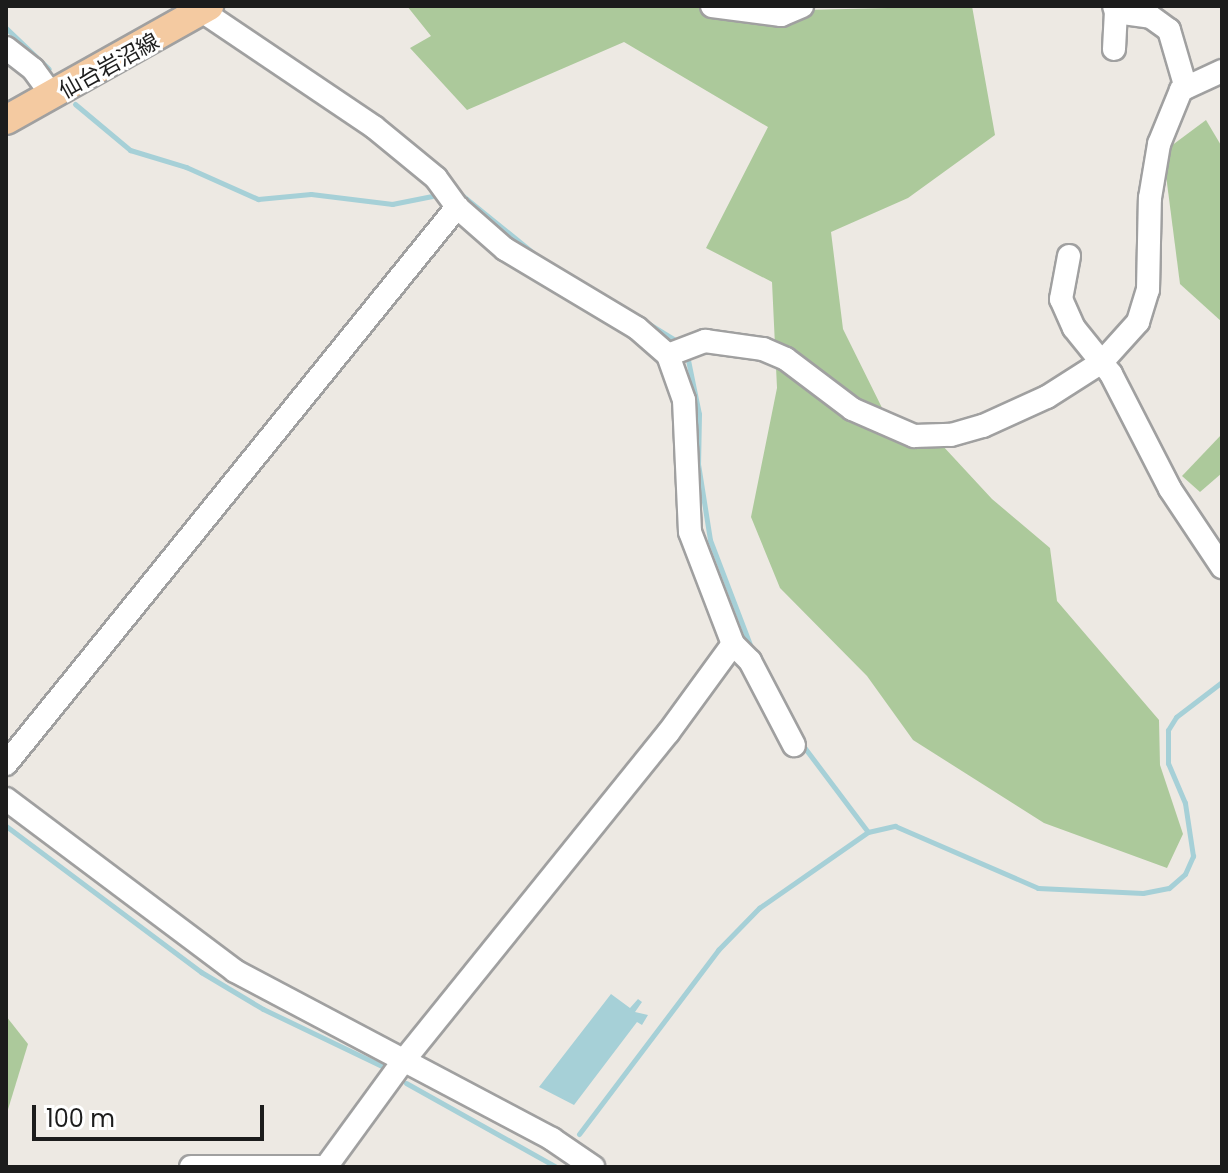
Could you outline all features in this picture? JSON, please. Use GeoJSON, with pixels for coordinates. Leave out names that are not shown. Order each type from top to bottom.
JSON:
{"type":"FeatureCollection","features":[{"type":"Feature","properties":{"kind":"main road","name":"仙台岩沼線"},"geometry":{"type":"LineString","coordinates":[[6,120],[53,97],[206,9]]}},
{"type":"Feature","properties":{"kind":"street"},"geometry":{"type":"LineString","coordinates":[[712,6],[781,15],[802,6]]}},
{"type":"Feature","properties":{"kind":"street"},"geometry":{"type":"LineString","coordinates":[[206,9],[374,127],[436,178],[457,207],[516,257],[678,349],[705,341],[763,349],[786,359],[852,409],[914,436],[951,435],[983,426],[1047,397],[1102,362],[1138,322],[1148,290],[1154,163],[1186,88],[1169,30],[1151,17],[1115,9],[1114,49]]}},
{"type":"Feature","properties":{"kind":"street"},"geometry":{"type":"LineString","coordinates":[[6,48],[33,69],[53,97]]}},
{"type":"Feature","properties":{"kind":"street"},"geometry":{"type":"LineString","coordinates":[[1186,88],[1222,71]]}},
{"type":"Feature","properties":{"kind":"street"},"geometry":{"type":"LineString","coordinates":[[6,764],[457,207]]}},
{"type":"Feature","properties":{"kind":"street"},"geometry":{"type":"LineString","coordinates":[[1069,256],[1061,299],[1074,328],[1102,362],[1170,489],[1222,567]]}},
{"type":"Feature","properties":{"kind":"street"},"geometry":{"type":"LineString","coordinates":[[678,349],[684,400],[690,532],[733,644],[750,661],[794,745]]}},
{"type":"Feature","properties":{"kind":"street"},"geometry":{"type":"LineString","coordinates":[[326,1167],[404,1060],[668,733],[733,644]]}},
{"type":"Feature","properties":{"kind":"street"},"geometry":{"type":"LineString","coordinates":[[6,799],[235,971],[404,1060],[593,1167]]}},
{"type":"Feature","properties":{"kind":"street"},"geometry":{"type":"LineString","coordinates":[[191,1167],[319,1167]]}},
{"type":"Feature","properties":{"kind":"green space"},"geometry":{"type":"Polygon","coordinates":[[[407,6],[702,6],[720,12],[972,6],[995,135],[908,198],[831,232],[843,329],[890,424],[929,431],[992,499],[1050,548],[1057,601],[1159,720],[1160,765],[1183,834],[1167,868],[1044,823],[913,740],[867,676],[780,588],[751,517],[777,388],[772,282],[706,248],[768,127],[624,42],[467,110],[410,48],[431,36],[407,6]]]}},
{"type":"Feature","properties":{"kind":"green space"},"geometry":{"type":"Polygon","coordinates":[[[1206,120],[1222,147],[1222,322],[1180,284],[1163,152],[1206,120]]]}},
{"type":"Feature","properties":{"kind":"green space"},"geometry":{"type":"Polygon","coordinates":[[[1222,434],[1222,473],[1200,492],[1182,476],[1222,434]]]}},
{"type":"Feature","properties":{"kind":"green space"},"geometry":{"type":"Polygon","coordinates":[[[6,1016],[28,1044],[6,1116],[6,1016]]]}},
{"type":"Feature","properties":{"kind":"water"},"geometry":{"type":"Polygon","coordinates":[[[611,994],[630,1008],[638,999],[642,1002],[635,1012],[648,1015],[642,1025],[637,1022],[574,1105],[539,1087],[611,994]]]}},
{"type":"Feature","properties":{"kind":"waterway"},"geometry":{"type":"LineString","coordinates":[[6,28],[49,69]]}},
{"type":"Feature","properties":{"kind":"waterway"},"geometry":{"type":"LineString","coordinates":[[75,104],[130,150],[186,167],[258,199],[311,194],[392,204],[432,196]]}},
{"type":"Feature","properties":{"kind":"waterway"},"geometry":{"type":"LineString","coordinates":[[458,192],[537,256]]}},
{"type":"Feature","properties":{"kind":"waterway"},"geometry":{"type":"LineString","coordinates":[[644,321],[680,343]]}},
{"type":"Feature","properties":{"kind":"waterway"},"geometry":{"type":"LineString","coordinates":[[687,355],[699,414],[698,464],[710,540],[752,650]]}},
{"type":"Feature","properties":{"kind":"waterway"},"geometry":{"type":"LineString","coordinates":[[579,1134],[718,950],[759,908],[868,832],[895,826],[1038,888],[1143,893],[1169,888],[1185,874],[1193,856],[1185,803],[1168,763],[1168,730],[1176,717],[1222,682]]}},
{"type":"Feature","properties":{"kind":"waterway"},"geometry":{"type":"LineString","coordinates":[[801,743],[868,832]]}},
{"type":"Feature","properties":{"kind":"waterway"},"geometry":{"type":"LineString","coordinates":[[6,826],[201,972],[263,1009],[384,1067]]}},
{"type":"Feature","properties":{"kind":"waterway"},"geometry":{"type":"LineString","coordinates":[[406,1083],[556,1167]]}}]}
